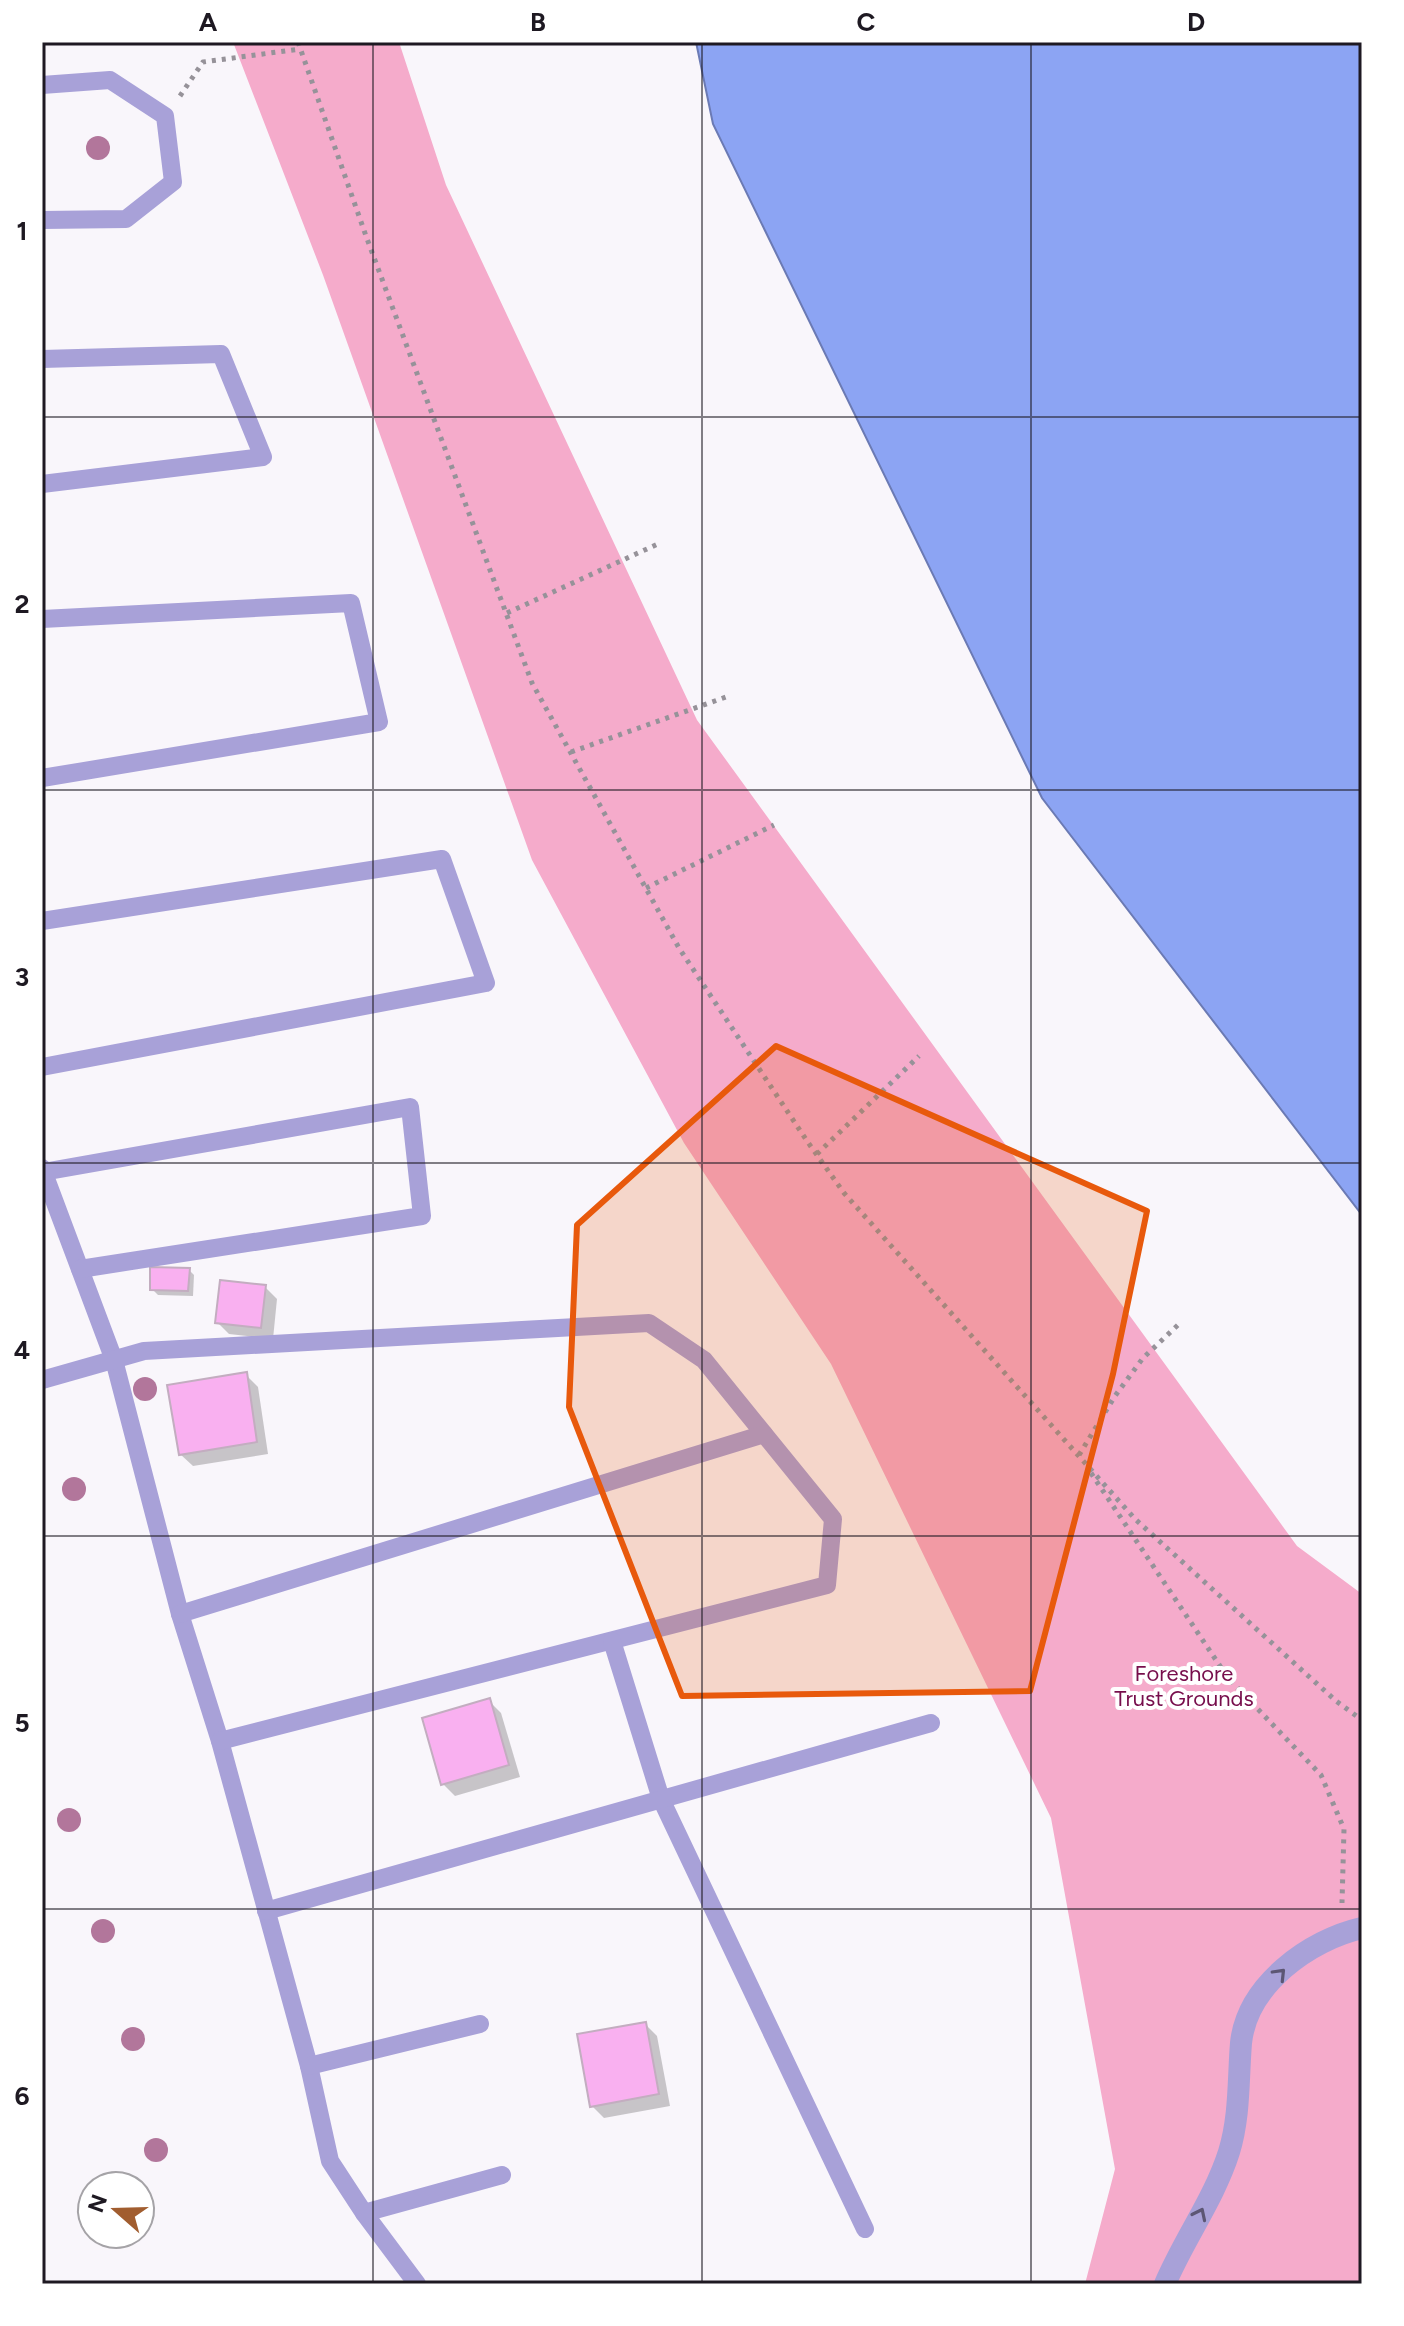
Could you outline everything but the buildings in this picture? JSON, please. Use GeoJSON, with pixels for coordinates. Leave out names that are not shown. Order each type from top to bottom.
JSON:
{"type":"FeatureCollection","features":[{"type":"Feature","properties":{"kind":"street"},"geometry":{"type":"LineString","coordinates":[[1165,2284],[1229,2152],[1240,2100],[1241,2043],[1245,2021],[1257,1999],[1295,1958],[1352,1931]]}},
{"type":"Feature","properties":{"kind":"lane"},"geometry":{"type":"LineString","coordinates":[[42,85],[110,80],[165,116],[173,182],[126,219],[42,220]]}},
{"type":"Feature","properties":{"kind":"lane"},"geometry":{"type":"LineString","coordinates":[[42,359],[221,354],[263,457],[42,484]]}},
{"type":"Feature","properties":{"kind":"lane"},"geometry":{"type":"LineString","coordinates":[[42,619],[351,603],[379,722],[42,778]]}},
{"type":"Feature","properties":{"kind":"lane"},"geometry":{"type":"LineString","coordinates":[[42,921],[442,859],[486,983],[42,1067]]}},
{"type":"Feature","properties":{"kind":"lane"},"geometry":{"type":"LineString","coordinates":[[80,1269],[422,1216],[410,1107],[42,1170],[114,1360],[180,1614],[220,1741],[309,2066],[330,2161],[417,2284]]}},
{"type":"Feature","properties":{"kind":"lane"},"geometry":{"type":"LineString","coordinates":[[42,1380],[144,1351],[649,1323],[704,1360],[833,1519],[827,1585],[220,1741]]}},
{"type":"Feature","properties":{"kind":"lane"},"geometry":{"type":"LineString","coordinates":[[180,1614],[764,1434]]}},
{"type":"Feature","properties":{"kind":"lane"},"geometry":{"type":"LineString","coordinates":[[612,1641],[661,1799],[865,2229]]}},
{"type":"Feature","properties":{"kind":"lane"},"geometry":{"type":"LineString","coordinates":[[266,1911],[931,1723]]}},
{"type":"Feature","properties":{"kind":"lane"},"geometry":{"type":"LineString","coordinates":[[309,2066],[480,2024]]}},
{"type":"Feature","properties":{"kind":"lane"},"geometry":{"type":"LineString","coordinates":[[364,2213],[502,2175]]}},
{"type":"Feature","properties":{"kind":"path"},"geometry":{"type":"LineString","coordinates":[[165,116],[203,62],[299,45],[366,236],[532,683],[679,948],[844,1193],[1135,1519],[1336,1701],[1362,1720]]}},
{"type":"Feature","properties":{"kind":"path"},"geometry":{"type":"LineString","coordinates":[[507,613],[660,543]]}},
{"type":"Feature","properties":{"kind":"path"},"geometry":{"type":"LineString","coordinates":[[571,752],[726,697]]}},
{"type":"Feature","properties":{"kind":"path"},"geometry":{"type":"LineString","coordinates":[[646,888],[774,825]]}},
{"type":"Feature","properties":{"kind":"path"},"geometry":{"type":"LineString","coordinates":[[817,1154],[919,1056]]}},
{"type":"Feature","properties":{"kind":"path"},"geometry":{"type":"LineString","coordinates":[[1078,1455],[1143,1358],[1180,1323]]}},
{"type":"Feature","properties":{"kind":"path"},"geometry":{"type":"LineString","coordinates":[[1078,1455],[1228,1678],[1321,1775],[1344,1829],[1352,1931]]}},
{"type":"Feature","properties":{"kind":"highlighted area"},"geometry":{"type":"Polygon","coordinates":[[[776,1046],[1147,1211],[1113,1374],[1030,1691],[682,1696],[569,1407],[577,1225],[776,1046]]]}},
{"type":"Feature","properties":{"kind":"green space","name":"Foreshore Trust Grounds"},"geometry":{"type":"Polygon","coordinates":[[[233,42],[399,42],[446,185],[697,720],[1297,1546],[1362,1594],[1362,2284],[1085,2284],[1115,2169],[1051,1818],[831,1364],[684,1143],[532,860],[323,275],[233,42]]]}},
{"type":"Feature","properties":{"kind":"water"},"geometry":{"type":"Polygon","coordinates":[[[696,42],[1362,42],[1362,1215],[1042,798],[713,124],[696,42]]]}}]}
